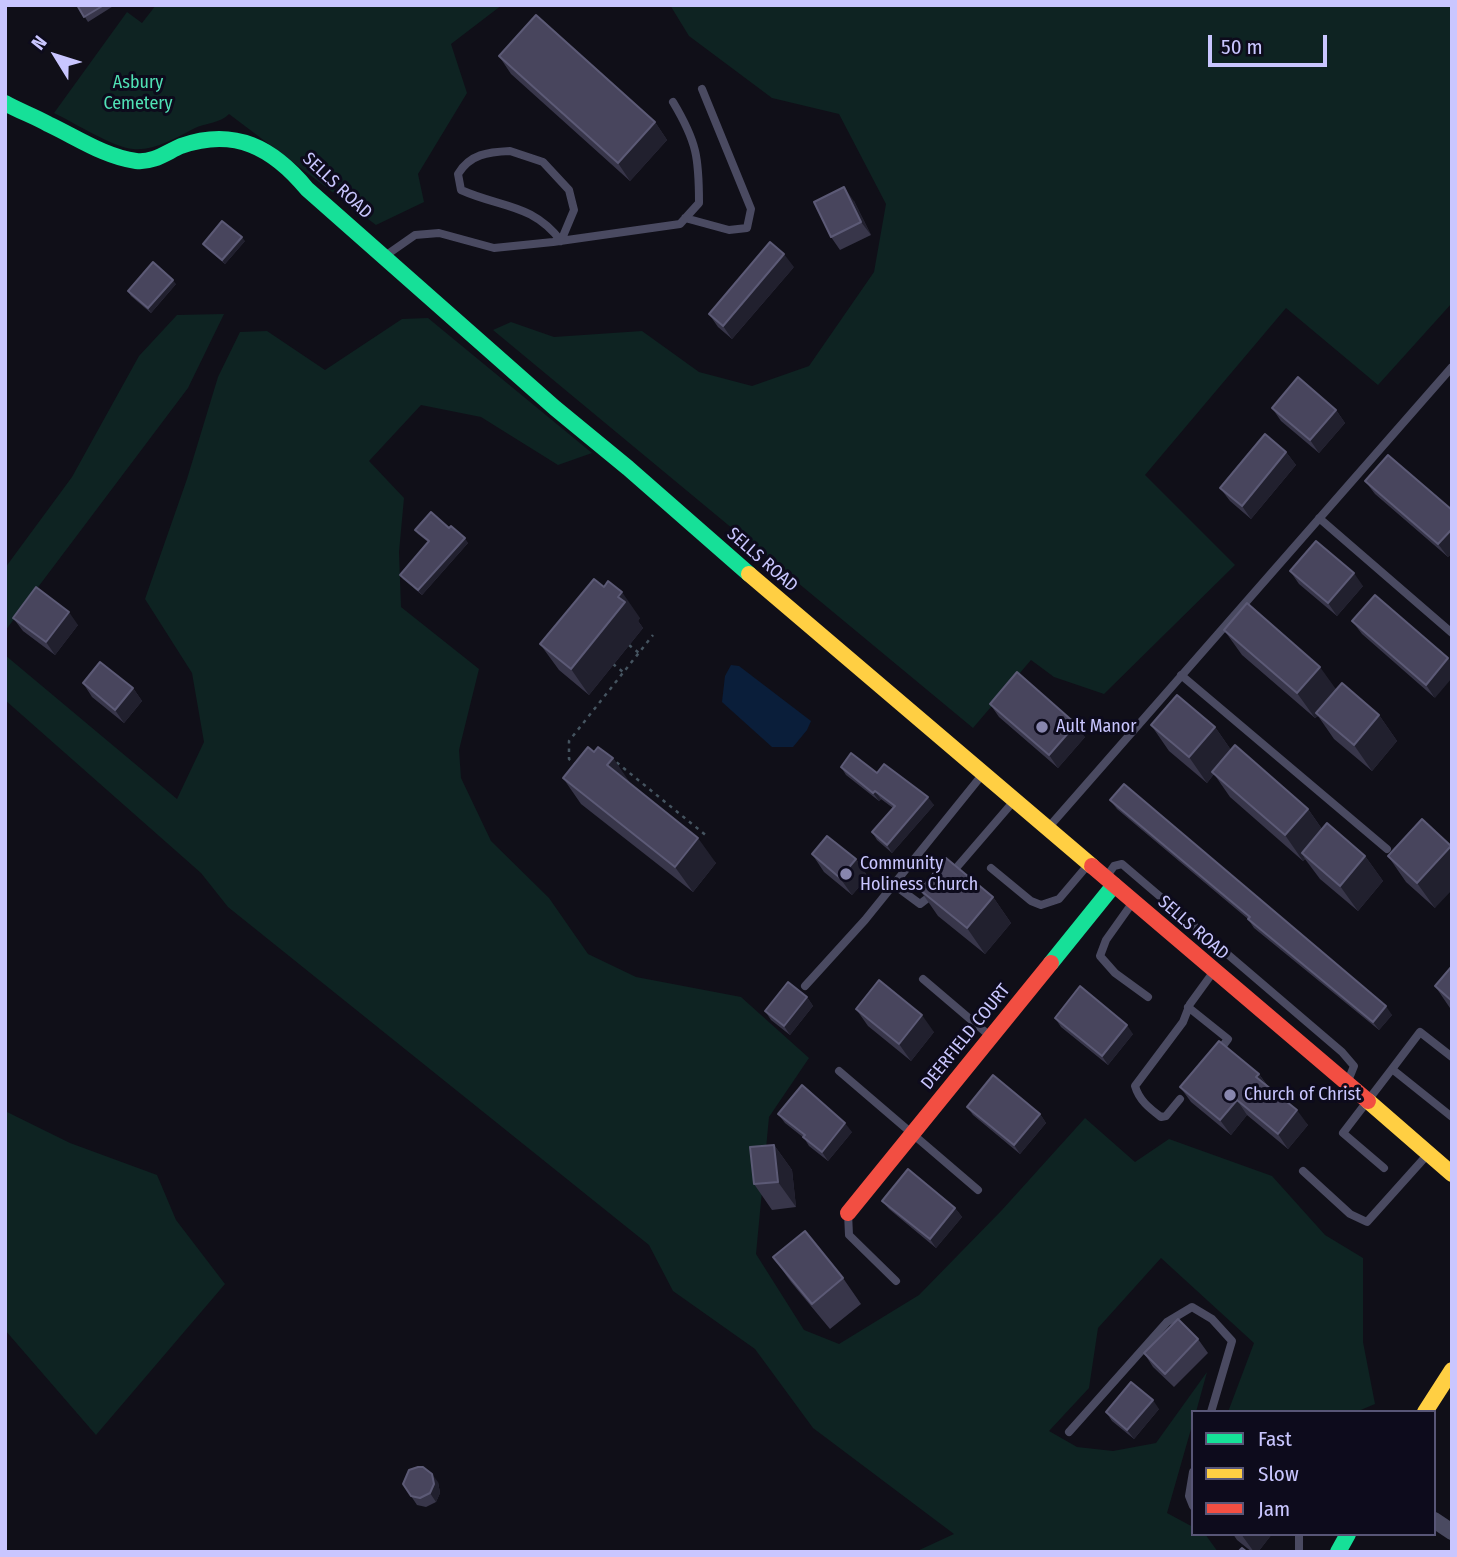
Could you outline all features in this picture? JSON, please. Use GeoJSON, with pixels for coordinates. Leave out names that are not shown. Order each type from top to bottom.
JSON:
{"type":"FeatureCollection","features":[{"type":"Feature","properties":{"kind":"street","name":"SELLS ROAD"},"geometry":{"type":"LineString","coordinates":[[5,103],[95,149],[140,162],[205,140],[230,139],[254,144],[275,155],[293,170],[307,189],[555,408],[1452,1174]]}},
{"type":"Feature","properties":{"kind":"street","name":"DEERFIELD COURT"},"geometry":{"type":"LineString","coordinates":[[848,1213],[1110,882]]}},
{"type":"Feature","properties":{"kind":"street"},"geometry":{"type":"LineString","coordinates":[[1426,1410],[1452,1370]]}},
{"type":"Feature","properties":{"kind":"street"},"geometry":{"type":"LineString","coordinates":[[1436,1521],[1452,1532]]}},
{"type":"Feature","properties":{"kind":"street"},"geometry":{"type":"LineString","coordinates":[[1338,1552],[1347,1536]]}},
{"type":"Feature","properties":{"kind":"lane"},"geometry":{"type":"LineString","coordinates":[[685,218],[729,230],[747,228],[751,209],[702,89]]}},
{"type":"Feature","properties":{"kind":"lane"},"geometry":{"type":"LineString","coordinates":[[384,256],[415,235],[439,233],[494,248],[680,224],[699,203],[699,161],[688,128],[673,102]]}},
{"type":"Feature","properties":{"kind":"lane"},"geometry":{"type":"LineString","coordinates":[[487,152],[510,152],[543,162],[569,190],[574,210],[561,241],[549,226],[527,211],[461,190],[458,174],[464,163],[487,152]]}},
{"type":"Feature","properties":{"kind":"lane"},"geometry":{"type":"LineString","coordinates":[[1048,828],[1452,367]]}},
{"type":"Feature","properties":{"kind":"lane"},"geometry":{"type":"LineString","coordinates":[[1319,518],[1452,633]]}},
{"type":"Feature","properties":{"kind":"lane"},"geometry":{"type":"LineString","coordinates":[[1181,675],[1387,849]]}},
{"type":"Feature","properties":{"kind":"lane"},"geometry":{"type":"LineString","coordinates":[[805,986],[865,920],[984,773]]}},
{"type":"Feature","properties":{"kind":"lane"},"geometry":{"type":"LineString","coordinates":[[945,881],[1015,800]]}},
{"type":"Feature","properties":{"kind":"lane"},"geometry":{"type":"LineString","coordinates":[[991,868],[1031,901],[1041,905],[1059,899],[1089,864]]}},
{"type":"Feature","properties":{"kind":"lane"},"geometry":{"type":"LineString","coordinates":[[1110,882],[1114,866],[1122,864],[1165,900],[1342,1052],[1354,1066],[1347,1083]]}},
{"type":"Feature","properties":{"kind":"lane"},"geometry":{"type":"LineString","coordinates":[[893,884],[920,904],[938,888]]}},
{"type":"Feature","properties":{"kind":"lane"},"geometry":{"type":"LineString","coordinates":[[1152,918],[1165,900]]}},
{"type":"Feature","properties":{"kind":"lane"},"geometry":{"type":"LineString","coordinates":[[1133,902],[1106,940],[1100,956],[1115,973],[1148,998]]}},
{"type":"Feature","properties":{"kind":"lane"},"geometry":{"type":"LineString","coordinates":[[1196,956],[1210,939]]}},
{"type":"Feature","properties":{"kind":"lane"},"geometry":{"type":"LineString","coordinates":[[1180,1099],[1166,1116],[1161,1116],[1145,1104],[1135,1086],[1183,1022],[1188,1007],[1214,971]]}},
{"type":"Feature","properties":{"kind":"lane"},"geometry":{"type":"LineString","coordinates":[[923,979],[990,1036]]}},
{"type":"Feature","properties":{"kind":"lane"},"geometry":{"type":"LineString","coordinates":[[1243,996],[1256,979]]}},
{"type":"Feature","properties":{"kind":"lane"},"geometry":{"type":"LineString","coordinates":[[1188,1007],[1228,1040],[1214,1057]]}},
{"type":"Feature","properties":{"kind":"lane"},"geometry":{"type":"LineString","coordinates":[[1289,1034],[1303,1019]]}},
{"type":"Feature","properties":{"kind":"lane"},"geometry":{"type":"LineString","coordinates":[[1384,1168],[1343,1133],[1420,1032],[1452,1057]]}},
{"type":"Feature","properties":{"kind":"lane"},"geometry":{"type":"LineString","coordinates":[[1392,1069],[1452,1117]]}},
{"type":"Feature","properties":{"kind":"lane"},"geometry":{"type":"LineString","coordinates":[[839,1071],[978,1190]]}},
{"type":"Feature","properties":{"kind":"lane"},"geometry":{"type":"LineString","coordinates":[[1303,1171],[1350,1214],[1367,1222],[1428,1154]]}},
{"type":"Feature","properties":{"kind":"lane"},"geometry":{"type":"LineString","coordinates":[[848,1213],[849,1235],[896,1281]]}},
{"type":"Feature","properties":{"kind":"lane"},"geometry":{"type":"LineString","coordinates":[[1069,1432],[1167,1322],[1192,1307],[1212,1319],[1232,1341],[1212,1410]]}},
{"type":"Feature","properties":{"kind":"lane"},"geometry":{"type":"LineString","coordinates":[[1191,1484],[1191,1501]]}},
{"type":"Feature","properties":{"kind":"path"},"geometry":{"type":"LineString","coordinates":[[580,767],[569,759],[569,741],[653,635]]}},
{"type":"Feature","properties":{"kind":"path"},"geometry":{"type":"LineString","coordinates":[[629,645],[639,653]]}},
{"type":"Feature","properties":{"kind":"path"},"geometry":{"type":"LineString","coordinates":[[613,664],[623,672]]}},
{"type":"Feature","properties":{"kind":"path"},"geometry":{"type":"LineString","coordinates":[[603,760],[609,757],[614,759],[708,837]]}},
{"type":"Feature","properties":{"kind":"path"},"geometry":{"type":"LineString","coordinates":[[622,777],[628,770]]}},
{"type":"Feature","properties":{"kind":"path"},"geometry":{"type":"LineString","coordinates":[[653,802],[659,796]]}},
{"type":"Feature","properties":{"kind":"path"},"geometry":{"type":"LineString","coordinates":[[698,838],[703,832]]}},
{"type":"Feature","properties":{"kind":"green space","name":"Asbury Cemetery"},"geometry":{"type":"Polygon","coordinates":[[[156,5],[502,5],[451,44],[467,93],[418,174],[424,202],[376,225],[229,114],[165,143],[133,149],[93,134],[54,113],[127,12],[142,23],[156,5]]]}},
{"type":"Feature","properties":{"kind":"green space"},"geometry":{"type":"Polygon","coordinates":[[[670,5],[1452,5],[1452,303],[1378,385],[1286,308],[1145,475],[1235,565],[1104,694],[1054,677],[1031,660],[973,728],[493,330],[511,322],[554,337],[642,331],[699,372],[752,386],[809,366],[874,272],[886,204],[839,114],[772,98],[689,36],[670,5]]]}},
{"type":"Feature","properties":{"kind":"green space"},"geometry":{"type":"Polygon","coordinates":[[[224,314],[188,388],[5,631],[5,568],[72,477],[139,356],[177,315],[224,314]]]}},
{"type":"Feature","properties":{"kind":"green space"},"geometry":{"type":"Polygon","coordinates":[[[428,318],[592,453],[558,465],[481,417],[421,405],[369,461],[404,498],[399,552],[401,607],[479,669],[459,750],[461,778],[491,841],[549,898],[588,954],[636,977],[741,997],[809,1058],[769,1117],[756,1254],[804,1330],[839,1344],[919,1295],[1002,1210],[1085,1118],[1135,1162],[1169,1139],[1272,1176],[1325,1235],[1363,1258],[1363,1342],[1375,1404],[1361,1410],[1229,1410],[1254,1343],[1161,1258],[1098,1328],[1089,1388],[1049,1431],[1077,1447],[1113,1451],[1156,1443],[1207,1372],[1197,1410],[1191,1410],[1191,1429],[1167,1513],[1191,1526],[1191,1536],[1206,1536],[1218,1552],[915,1552],[954,1534],[813,1428],[755,1349],[673,1291],[649,1245],[228,907],[201,873],[5,700],[5,655],[177,799],[204,742],[192,673],[145,599],[187,479],[218,377],[240,332],[267,331],[325,370],[402,319],[428,318]]]}},
{"type":"Feature","properties":{"kind":"green space"},"geometry":{"type":"Polygon","coordinates":[[[5,1111],[70,1143],[157,1175],[176,1220],[225,1284],[96,1435],[5,1330],[5,1111]]]}},
{"type":"Feature","properties":{"kind":"water"},"geometry":{"type":"Polygon","coordinates":[[[731,665],[739,666],[811,721],[793,747],[772,747],[722,702],[725,676],[731,665]]]}},
{"type":"Feature","properties":{"kind":"building"},"geometry":{"type":"Polygon","coordinates":[[[77,5],[104,5],[84,17],[77,5]]]}},
{"type":"Feature","properties":{"kind":"building"},"geometry":{"type":"Polygon","coordinates":[[[536,15],[655,122],[618,163],[499,56],[536,15]]]}},
{"type":"Feature","properties":{"kind":"building"},"geometry":{"type":"Polygon","coordinates":[[[844,187],[861,222],[831,237],[814,202],[844,187]]]}},
{"type":"Feature","properties":{"kind":"building"},"geometry":{"type":"Polygon","coordinates":[[[222,221],[242,237],[222,260],[203,244],[222,221]]]}},
{"type":"Feature","properties":{"kind":"building"},"geometry":{"type":"Polygon","coordinates":[[[770,242],[784,254],[723,326],[709,314],[770,242]]]}},
{"type":"Feature","properties":{"kind":"building"},"geometry":{"type":"Polygon","coordinates":[[[153,262],[173,280],[148,308],[128,291],[153,262]]]}},
{"type":"Feature","properties":{"kind":"building"},"geometry":{"type":"Polygon","coordinates":[[[1298,377],[1336,410],[1310,440],[1272,408],[1298,377]]]}},
{"type":"Feature","properties":{"kind":"building"},"geometry":{"type":"Polygon","coordinates":[[[1265,434],[1286,452],[1242,506],[1220,488],[1265,434]]]}},
{"type":"Feature","properties":{"kind":"building"},"geometry":{"type":"Polygon","coordinates":[[[1388,455],[1452,510],[1452,529],[1438,544],[1365,481],[1388,455]]]}},
{"type":"Feature","properties":{"kind":"building"},"geometry":{"type":"Polygon","coordinates":[[[431,512],[465,538],[418,590],[400,575],[429,541],[415,530],[431,512]]]}},
{"type":"Feature","properties":{"kind":"building"},"geometry":{"type":"Polygon","coordinates":[[[1316,541],[1354,573],[1328,603],[1290,571],[1316,541]]]}},
{"type":"Feature","properties":{"kind":"building"},"geometry":{"type":"Polygon","coordinates":[[[594,579],[604,587],[608,581],[622,592],[618,597],[625,602],[571,669],[540,644],[594,579]]]}},
{"type":"Feature","properties":{"kind":"building"},"geometry":{"type":"Polygon","coordinates":[[[36,587],[69,612],[46,642],[13,618],[36,587]]]}},
{"type":"Feature","properties":{"kind":"building"},"geometry":{"type":"Polygon","coordinates":[[[1375,595],[1448,658],[1426,685],[1352,621],[1375,595]]]}},
{"type":"Feature","properties":{"kind":"building"},"geometry":{"type":"Polygon","coordinates":[[[1247,603],[1320,667],[1297,693],[1224,630],[1247,603]]]}},
{"type":"Feature","properties":{"kind":"building"},"geometry":{"type":"Polygon","coordinates":[[[100,662],[133,688],[115,710],[83,683],[100,662]]]}},
{"type":"Feature","properties":{"kind":"building","name":"Ault Manor"},"geometry":{"type":"Polygon","coordinates":[[[1017,672],[1076,724],[1049,755],[990,704],[1017,672]]]}},
{"type":"Feature","properties":{"kind":"building"},"geometry":{"type":"Polygon","coordinates":[[[1342,683],[1379,715],[1354,745],[1316,713],[1342,683]]]}},
{"type":"Feature","properties":{"kind":"building"},"geometry":{"type":"Polygon","coordinates":[[[1177,695],[1215,727],[1189,757],[1151,725],[1177,695]]]}},
{"type":"Feature","properties":{"kind":"building"},"geometry":{"type":"Polygon","coordinates":[[[1235,745],[1308,809],[1285,835],[1212,772],[1235,745]]]}},
{"type":"Feature","properties":{"kind":"building"},"geometry":{"type":"Polygon","coordinates":[[[588,747],[594,752],[598,747],[613,758],[607,765],[698,838],[675,867],[563,778],[588,747]]]}},
{"type":"Feature","properties":{"kind":"building"},"geometry":{"type":"Polygon","coordinates":[[[851,753],[877,773],[884,764],[928,797],[887,845],[872,832],[895,806],[875,791],[873,793],[841,767],[851,753]]]}},
{"type":"Feature","properties":{"kind":"building"},"geometry":{"type":"Polygon","coordinates":[[[1124,784],[1386,1006],[1373,1022],[1110,800],[1124,784]]]}},
{"type":"Feature","properties":{"kind":"building"},"geometry":{"type":"Polygon","coordinates":[[[1422,819],[1451,846],[1417,883],[1388,856],[1422,819]]]}},
{"type":"Feature","properties":{"kind":"building"},"geometry":{"type":"Polygon","coordinates":[[[1327,823],[1365,856],[1340,886],[1302,853],[1327,823]]]}},
{"type":"Feature","properties":{"kind":"building"},"geometry":{"type":"Polygon","coordinates":[[[827,836],[856,859],[840,878],[812,854],[827,836]]]}},
{"type":"Feature","properties":{"kind":"building"},"geometry":{"type":"Polygon","coordinates":[[[946,858],[993,897],[967,928],[920,890],[946,858]]]}},
{"type":"Feature","properties":{"kind":"building"},"geometry":{"type":"Polygon","coordinates":[[[1452,966],[1452,1001],[1435,986],[1452,966]]]}},
{"type":"Feature","properties":{"kind":"building"},"geometry":{"type":"Polygon","coordinates":[[[879,980],[922,1015],[899,1044],[856,1009],[879,980]]]}},
{"type":"Feature","properties":{"kind":"building"},"geometry":{"type":"Polygon","coordinates":[[[788,982],[807,997],[784,1026],[765,1011],[788,982]]]}},
{"type":"Feature","properties":{"kind":"building"},"geometry":{"type":"Polygon","coordinates":[[[1080,986],[1127,1025],[1102,1056],[1055,1018],[1080,986]]]}},
{"type":"Feature","properties":{"kind":"building"},"geometry":{"type":"Polygon","coordinates":[[[1219,1041],[1259,1074],[1256,1077],[1297,1110],[1278,1134],[1237,1100],[1220,1120],[1180,1087],[1219,1041]]]}},
{"type":"Feature","properties":{"kind":"building"},"geometry":{"type":"Polygon","coordinates":[[[993,1075],[1040,1114],[1014,1145],[967,1107],[993,1075]]]}},
{"type":"Feature","properties":{"kind":"building"},"geometry":{"type":"Polygon","coordinates":[[[802,1085],[845,1123],[822,1152],[778,1114],[802,1085]]]}},
{"type":"Feature","properties":{"kind":"building"},"geometry":{"type":"Polygon","coordinates":[[[774,1145],[778,1182],[754,1184],[750,1147],[774,1145]]]}},
{"type":"Feature","properties":{"kind":"building"},"geometry":{"type":"Polygon","coordinates":[[[908,1169],[955,1208],[930,1239],[882,1201],[908,1169]]]}},
{"type":"Feature","properties":{"kind":"building"},"geometry":{"type":"Polygon","coordinates":[[[805,1231],[843,1278],[812,1304],[773,1257],[805,1231]]]}},
{"type":"Feature","properties":{"kind":"building"},"geometry":{"type":"Polygon","coordinates":[[[1178,1319],[1198,1339],[1165,1374],[1144,1353],[1178,1319]]]}},
{"type":"Feature","properties":{"kind":"building"},"geometry":{"type":"Polygon","coordinates":[[[1131,1382],[1153,1400],[1127,1430],[1106,1412],[1131,1382]]]}},
{"type":"Feature","properties":{"kind":"building"},"geometry":{"type":"Polygon","coordinates":[[[423,1467],[432,1474],[434,1484],[430,1493],[420,1498],[411,1496],[403,1484],[409,1470],[423,1467]]]}},
{"type":"Feature","properties":{"kind":"traffic: fast"},"geometry":{"type":"LineString","coordinates":[[5,103],[102,151],[124,159],[154,159],[181,146],[219,139],[236,140],[266,152],[281,162],[307,189],[555,408],[749,574]]}},
{"type":"Feature","properties":{"kind":"traffic: fast"},"geometry":{"type":"LineString","coordinates":[[1051,963],[1114,885]]}},
{"type":"Feature","properties":{"kind":"traffic: fast"},"geometry":{"type":"LineString","coordinates":[[1338,1552],[1347,1536]]}},
{"type":"Feature","properties":{"kind":"traffic: slow"},"geometry":{"type":"LineString","coordinates":[[749,574],[1092,866]]}},
{"type":"Feature","properties":{"kind":"traffic: slow"},"geometry":{"type":"LineString","coordinates":[[1368,1101],[1452,1174]]}},
{"type":"Feature","properties":{"kind":"traffic: slow"},"geometry":{"type":"LineString","coordinates":[[1426,1410],[1452,1370]]}},
{"type":"Feature","properties":{"kind":"traffic: jam"},"geometry":{"type":"LineString","coordinates":[[1092,866],[1368,1101]]}},
{"type":"Feature","properties":{"kind":"traffic: jam"},"geometry":{"type":"LineString","coordinates":[[848,1213],[1051,963]]}},
{"type":"Feature","properties":{"kind":"place","name":"Ault Manor"},"geometry":{"type":"Point","coordinates":[1042,727]}},
{"type":"Feature","properties":{"kind":"place","name":"Community Holiness Church"},"geometry":{"type":"Point","coordinates":[846,874]}},
{"type":"Feature","properties":{"kind":"place","name":"Church of Christ"},"geometry":{"type":"Point","coordinates":[1230,1095]}}]}
